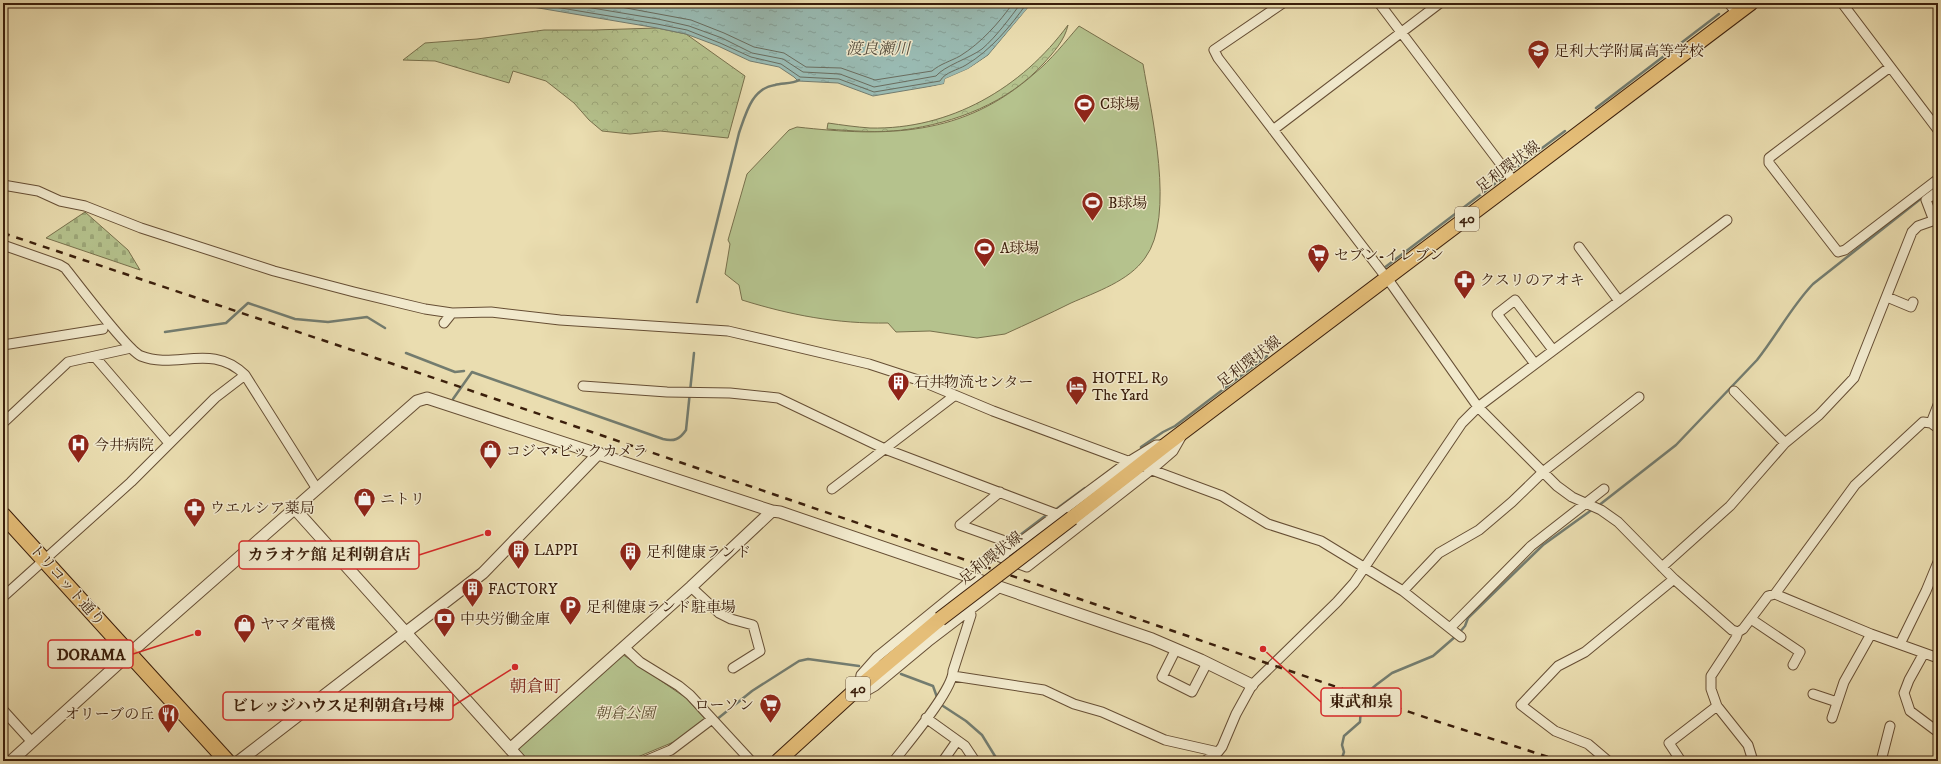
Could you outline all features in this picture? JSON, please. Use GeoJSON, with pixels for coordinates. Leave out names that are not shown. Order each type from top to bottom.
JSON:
{"type":"FeatureCollection","features":[{"type":"Feature","properties":{"kind":"highway","name":"トリコット通り"},"geometry":{"type":"LineString","coordinates":[[3,516],[227,761]]}},
{"type":"Feature","properties":{"kind":"main road","name":"足利環状線"},"geometry":{"type":"LineString","coordinates":[[778,761],[859,687],[1065,516],[1139,466],[1514,183],[1734,8],[1751,3]]}},
{"type":"Feature","properties":{"kind":"street"},"geometry":{"type":"LineString","coordinates":[[1283,3],[1214,50],[1218,58],[1386,280],[1478,407],[1564,492],[1599,510],[1618,522],[1662,568],[1721,622],[1732,630],[1738,632]]}},
{"type":"Feature","properties":{"kind":"street"},"geometry":{"type":"LineString","coordinates":[[1379,3],[1514,183]]}},
{"type":"Feature","properties":{"kind":"street"},"geometry":{"type":"LineString","coordinates":[[1272,130],[1440,3]]}},
{"type":"Feature","properties":{"kind":"street"},"geometry":{"type":"LineString","coordinates":[[1842,3],[1938,130]]}},
{"type":"Feature","properties":{"kind":"street"},"geometry":{"type":"LineString","coordinates":[[1890,67],[1769,158],[1768,163],[1838,252],[1846,250],[1938,179]]}},
{"type":"Feature","properties":{"kind":"street"},"geometry":{"type":"LineString","coordinates":[[3,186],[38,191],[53,198],[85,206],[141,228],[274,271],[368,296],[425,309],[452,313],[491,312],[560,320],[728,331],[869,364],[921,381],[954,396],[1222,496],[1259,519],[1321,541],[1403,591],[1460,636]]}},
{"type":"Feature","properties":{"kind":"street"},"geometry":{"type":"LineString","coordinates":[[1662,568],[1730,506],[1785,443],[1819,414],[1854,378],[1914,228],[1936,220],[1926,200],[1938,191]]}},
{"type":"Feature","properties":{"kind":"street"},"geometry":{"type":"LineString","coordinates":[[1205,761],[1218,752],[1243,700],[1252,685],[1337,602],[1364,567],[1462,423],[1478,407],[1726,220]]}},
{"type":"Feature","properties":{"kind":"street"},"geometry":{"type":"LineString","coordinates":[[3,245],[65,268],[137,354],[148,358],[219,359],[238,368],[245,375],[317,489]]}},
{"type":"Feature","properties":{"kind":"street"},"geometry":{"type":"LineString","coordinates":[[1578,247],[1619,301]]}},
{"type":"Feature","properties":{"kind":"street"},"geometry":{"type":"LineString","coordinates":[[1887,297],[1911,307],[1913,302]]}},
{"type":"Feature","properties":{"kind":"street"},"geometry":{"type":"LineString","coordinates":[[1535,364],[1498,314],[1515,300],[1553,350]]}},
{"type":"Feature","properties":{"kind":"street"},"geometry":{"type":"LineString","coordinates":[[444,323],[452,313]]}},
{"type":"Feature","properties":{"kind":"street"},"geometry":{"type":"LineString","coordinates":[[3,346],[103,329]]}},
{"type":"Feature","properties":{"kind":"street"},"geometry":{"type":"LineString","coordinates":[[4,419],[68,362],[131,348]]}},
{"type":"Feature","properties":{"kind":"street"},"geometry":{"type":"LineString","coordinates":[[95,357],[169,442]]}},
{"type":"Feature","properties":{"kind":"street"},"geometry":{"type":"LineString","coordinates":[[3,596],[131,482],[169,442],[215,398],[245,375]]}},
{"type":"Feature","properties":{"kind":"street"},"geometry":{"type":"LineString","coordinates":[[583,386],[666,392],[730,393],[778,398],[885,449],[1065,516]]}},
{"type":"Feature","properties":{"kind":"street"},"geometry":{"type":"LineString","coordinates":[[1734,391],[1785,443]]}},
{"type":"Feature","properties":{"kind":"street"},"geometry":{"type":"LineString","coordinates":[[832,489],[954,396]]}},
{"type":"Feature","properties":{"kind":"street"},"geometry":{"type":"LineString","coordinates":[[11,761],[129,654],[417,401],[427,398],[599,453],[772,511],[780,512],[1152,639],[1252,685]]}},
{"type":"Feature","properties":{"kind":"street"},"geometry":{"type":"LineString","coordinates":[[1403,591],[1439,553],[1479,530],[1512,502],[1544,471],[1639,398]]}},
{"type":"Feature","properties":{"kind":"street"},"geometry":{"type":"LineString","coordinates":[[1753,761],[1748,745],[1717,706],[1711,689],[1711,676],[1736,638],[1738,632],[1743,629],[1768,596],[1775,594],[1855,485],[1917,427],[1924,422],[1935,425],[1938,405]]}},
{"type":"Feature","properties":{"kind":"street"},"geometry":{"type":"LineString","coordinates":[[1065,516],[1016,545],[1000,557],[1027,567],[1139,466],[1173,451],[1182,434]]}},
{"type":"Feature","properties":{"kind":"street"},"geometry":{"type":"LineString","coordinates":[[239,761],[483,573],[599,453]]}},
{"type":"Feature","properties":{"kind":"street"},"geometry":{"type":"LineString","coordinates":[[1451,628],[1515,561],[1604,489]]}},
{"type":"Feature","properties":{"kind":"street"},"geometry":{"type":"LineString","coordinates":[[1000,492],[960,524],[1016,545]]}},
{"type":"Feature","properties":{"kind":"street"},"geometry":{"type":"LineString","coordinates":[[295,509],[521,761]]}},
{"type":"Feature","properties":{"kind":"street"},"geometry":{"type":"LineString","coordinates":[[510,749],[691,587],[772,511]]}},
{"type":"Feature","properties":{"kind":"street"},"geometry":{"type":"LineString","coordinates":[[1900,644],[1926,591],[1938,562]]}},
{"type":"Feature","properties":{"kind":"street"},"geometry":{"type":"LineString","coordinates":[[974,578],[873,661],[861,675],[859,687],[868,690],[875,686],[969,609],[1000,587]]}},
{"type":"Feature","properties":{"kind":"street"},"geometry":{"type":"LineString","coordinates":[[1608,761],[1588,744],[1556,731],[1521,705],[1558,666],[1585,652],[1674,579]]}},
{"type":"Feature","properties":{"kind":"street"},"geometry":{"type":"LineString","coordinates":[[691,587],[719,613],[731,619],[753,626],[760,651],[733,668]]}},
{"type":"Feature","properties":{"kind":"street"},"geometry":{"type":"LineString","coordinates":[[1775,594],[1871,634],[1938,658]]}},
{"type":"Feature","properties":{"kind":"street"},"geometry":{"type":"LineString","coordinates":[[895,761],[938,702],[953,676],[953,671],[971,615],[969,609]]}},
{"type":"Feature","properties":{"kind":"street"},"geometry":{"type":"LineString","coordinates":[[1751,619],[1800,652],[1793,664]]}},
{"type":"Feature","properties":{"kind":"street"},"geometry":{"type":"LineString","coordinates":[[1832,718],[1844,682],[1871,634]]}},
{"type":"Feature","properties":{"kind":"street"},"geometry":{"type":"LineString","coordinates":[[624,647],[640,662],[680,686],[698,702],[752,761]]}},
{"type":"Feature","properties":{"kind":"street"},"geometry":{"type":"LineString","coordinates":[[1176,649],[1162,677],[1192,692],[1207,663]]}},
{"type":"Feature","properties":{"kind":"street"},"geometry":{"type":"LineString","coordinates":[[1924,653],[1909,680],[1904,693],[1910,711],[1938,732]]}},
{"type":"Feature","properties":{"kind":"street"},"geometry":{"type":"LineString","coordinates":[[953,676],[1044,690],[1074,704],[1102,712],[1165,740],[1218,752]]}},
{"type":"Feature","properties":{"kind":"street"},"geometry":{"type":"LineString","coordinates":[[1813,694],[1837,702]]}},
{"type":"Feature","properties":{"kind":"street"},"geometry":{"type":"LineString","coordinates":[[1681,761],[1669,743],[1717,706]]}},
{"type":"Feature","properties":{"kind":"street"},"geometry":{"type":"LineString","coordinates":[[3,710],[32,742]]}},
{"type":"Feature","properties":{"kind":"street"},"geometry":{"type":"LineString","coordinates":[[926,718],[965,746],[975,761]]}},
{"type":"Feature","properties":{"kind":"street"},"geometry":{"type":"LineString","coordinates":[[645,761],[671,750],[712,719]]}},
{"type":"Feature","properties":{"kind":"street"},"geometry":{"type":"LineString","coordinates":[[1881,761],[1890,726]]}},
{"type":"Feature","properties":{"kind":"street"},"geometry":{"type":"LineString","coordinates":[[942,761],[957,741]]}},
{"type":"Feature","properties":{"kind":"green space"},"geometry":{"type":"Polygon","coordinates":[[[1068,25],[1058,46],[1030,77],[997,100],[980,109],[942,122],[903,130],[875,132],[827,129],[828,123],[870,128],[900,127],[928,122],[956,113],[982,101],[1006,86],[1029,68],[1050,48],[1068,25]]]}},
{"type":"Feature","properties":{"kind":"green space"},"geometry":{"type":"Polygon","coordinates":[[[1079,26],[1143,64],[1159,164],[1159,217],[1154,240],[1145,258],[1130,273],[1101,290],[1005,334],[977,338],[930,331],[896,332],[888,323],[850,322],[814,318],[742,300],[739,285],[725,274],[730,244],[728,240],[747,174],[789,130],[797,127],[862,132],[893,131],[923,128],[952,121],[980,110],[1008,94],[1047,62],[1079,26]]]}},
{"type":"Feature","properties":{"kind":"green space"},"geometry":{"type":"Polygon","coordinates":[[[657,28],[686,34],[745,76],[728,138],[660,131],[630,134],[602,131],[589,120],[574,103],[546,81],[513,71],[509,83],[435,61],[403,60],[425,43],[477,39],[544,30],[657,28]]]}},
{"type":"Feature","properties":{"kind":"green space"},"geometry":{"type":"Polygon","coordinates":[[[85,212],[128,250],[140,270],[46,238],[85,212]]]}},
{"type":"Feature","properties":{"kind":"green space","name":"朝倉公園"},"geometry":{"type":"Polygon","coordinates":[[[622,654],[686,698],[704,718],[704,720],[676,741],[628,761],[527,761],[518,751],[520,746],[622,654]]]}},
{"type":"Feature","properties":{"kind":"water","name":"渡良瀬川"},"geometry":{"type":"Polygon","coordinates":[[[509,3],[1032,3],[988,55],[968,69],[945,79],[944,84],[873,96],[838,83],[798,81],[779,67],[750,61],[718,46],[686,34],[509,3]]]}},
{"type":"Feature","properties":{"kind":"pier"},"geometry":{"type":"Polygon","coordinates":[[[1032,3],[1033,4],[1024,18],[989,57],[969,70],[947,81],[945,86],[904,93],[944,84],[945,79],[968,69],[988,56],[1032,3]]]}},
{"type":"Feature","properties":{"kind":"waterway"},"geometry":{"type":"LineString","coordinates":[[1596,108],[1719,14]]}},
{"type":"Feature","properties":{"kind":"waterway"},"geometry":{"type":"LineString","coordinates":[[697,302],[739,133],[747,110],[755,96],[767,87],[799,80]]}},
{"type":"Feature","properties":{"kind":"waterway"},"geometry":{"type":"LineString","coordinates":[[1510,172],[1565,131]]}},
{"type":"Feature","properties":{"kind":"waterway"},"geometry":{"type":"LineString","coordinates":[[1384,268],[1505,176]]}},
{"type":"Feature","properties":{"kind":"waterway"},"geometry":{"type":"LineString","coordinates":[[1598,506],[1676,445],[1757,360],[1798,302],[1813,284],[1923,197]]}},
{"type":"Feature","properties":{"kind":"waterway"},"geometry":{"type":"LineString","coordinates":[[165,332],[226,323],[248,303],[295,319],[328,322],[367,317],[385,328]]}},
{"type":"Feature","properties":{"kind":"waterway"},"geometry":{"type":"LineString","coordinates":[[406,353],[455,372],[464,371]]}},
{"type":"Feature","properties":{"kind":"waterway"},"geometry":{"type":"LineString","coordinates":[[453,399],[472,372],[663,439],[674,440],[679,438],[686,430],[694,353]]}},
{"type":"Feature","properties":{"kind":"waterway"},"geometry":{"type":"LineString","coordinates":[[1141,447],[1163,432],[1175,426],[1267,356]]}},
{"type":"Feature","properties":{"kind":"waterway"},"geometry":{"type":"LineString","coordinates":[[1055,510],[1085,488]]}},
{"type":"Feature","properties":{"kind":"waterway"},"geometry":{"type":"LineString","coordinates":[[1459,633],[1465,626],[1468,618],[1543,545],[1593,509]]}},
{"type":"Feature","properties":{"kind":"waterway"},"geometry":{"type":"LineString","coordinates":[[1016,538],[1045,516]]}},
{"type":"Feature","properties":{"kind":"waterway"},"geometry":{"type":"LineString","coordinates":[[991,556],[1007,545]]}},
{"type":"Feature","properties":{"kind":"waterway"},"geometry":{"type":"LineString","coordinates":[[1341,761],[1344,752],[1342,745],[1344,736],[1360,722],[1361,706],[1367,693],[1392,673],[1433,656],[1456,636]]}},
{"type":"Feature","properties":{"kind":"waterway"},"geometry":{"type":"LineString","coordinates":[[716,720],[752,691],[799,661],[808,659],[859,666]]}},
{"type":"Feature","properties":{"kind":"waterway"},"geometry":{"type":"LineString","coordinates":[[901,674],[933,686],[938,700]]}},
{"type":"Feature","properties":{"kind":"waterway"},"geometry":{"type":"LineString","coordinates":[[940,704],[966,721],[982,735],[998,761]]}},
{"type":"Feature","properties":{"kind":"railway"},"geometry":{"type":"LineString","coordinates":[[3,233],[358,352],[1436,721],[1561,761]]}},
{"type":"Feature","properties":{"kind":"place","name":"足利大学附属高等学校"},"geometry":{"type":"Point","coordinates":[1538,70]}},
{"type":"Feature","properties":{"kind":"place","name":"C球場"},"geometry":{"type":"Point","coordinates":[1084,124]}},
{"type":"Feature","properties":{"kind":"place","name":"B球場"},"geometry":{"type":"Point","coordinates":[1093,222]}},
{"type":"Feature","properties":{"kind":"place","name":"A球場"},"geometry":{"type":"Point","coordinates":[985,268]}},
{"type":"Feature","properties":{"kind":"place","name":"セブン-イレブン"},"geometry":{"type":"Point","coordinates":[1318,274]}},
{"type":"Feature","properties":{"kind":"place","name":"クスリのアオキ"},"geometry":{"type":"Point","coordinates":[1464,300]}},
{"type":"Feature","properties":{"kind":"place","name":"石井物流センター"},"geometry":{"type":"Point","coordinates":[898,402]}},
{"type":"Feature","properties":{"kind":"place","name":"HOTEL R9 The Yard"},"geometry":{"type":"Point","coordinates":[1076,406]}},
{"type":"Feature","properties":{"kind":"place","name":"今井病院"},"geometry":{"type":"Point","coordinates":[78,464]}},
{"type":"Feature","properties":{"kind":"place","name":"コジマ×ビックカメラ"},"geometry":{"type":"Point","coordinates":[491,470]}},
{"type":"Feature","properties":{"kind":"place","name":"ニトリ"},"geometry":{"type":"Point","coordinates":[364,518]}},
{"type":"Feature","properties":{"kind":"place","name":"ウエルシア薬局"},"geometry":{"type":"Point","coordinates":[195,528]}},
{"type":"Feature","properties":{"kind":"place","name":"カラオケ館 足利朝倉店"},"geometry":{"type":"Point","coordinates":[488,533]}},
{"type":"Feature","properties":{"kind":"place","name":"LAPPI"},"geometry":{"type":"Point","coordinates":[518,570]}},
{"type":"Feature","properties":{"kind":"place","name":"足利健康ランド"},"geometry":{"type":"Point","coordinates":[630,572]}},
{"type":"Feature","properties":{"kind":"place","name":"FACTORY"},"geometry":{"type":"Point","coordinates":[473,608]}},
{"type":"Feature","properties":{"kind":"place","name":"足利健康ランド駐車場"},"geometry":{"type":"Point","coordinates":[571,626]}},
{"type":"Feature","properties":{"kind":"place","name":"DORAMA"},"geometry":{"type":"Point","coordinates":[198,633]}},
{"type":"Feature","properties":{"kind":"place","name":"中央労働金庫"},"geometry":{"type":"Point","coordinates":[444,638]}},
{"type":"Feature","properties":{"kind":"place","name":"ヤマダ電機"},"geometry":{"type":"Point","coordinates":[244,644]}},
{"type":"Feature","properties":{"kind":"place","name":"東武和泉"},"geometry":{"type":"Point","coordinates":[1263,649]}},
{"type":"Feature","properties":{"kind":"place","name":"ビレッジハウス足利朝倉1号棟"},"geometry":{"type":"Point","coordinates":[515,667]}},
{"type":"Feature","properties":{"kind":"place","name":"ローソン"},"geometry":{"type":"Point","coordinates":[770,724]}},
{"type":"Feature","properties":{"kind":"place","name":"オリーブの丘"},"geometry":{"type":"Point","coordinates":[169,734]}},
{"type":"Feature","properties":{"kind":"district","name":"朝倉町"},"geometry":{"type":"Point","coordinates":[535,687]}}]}
